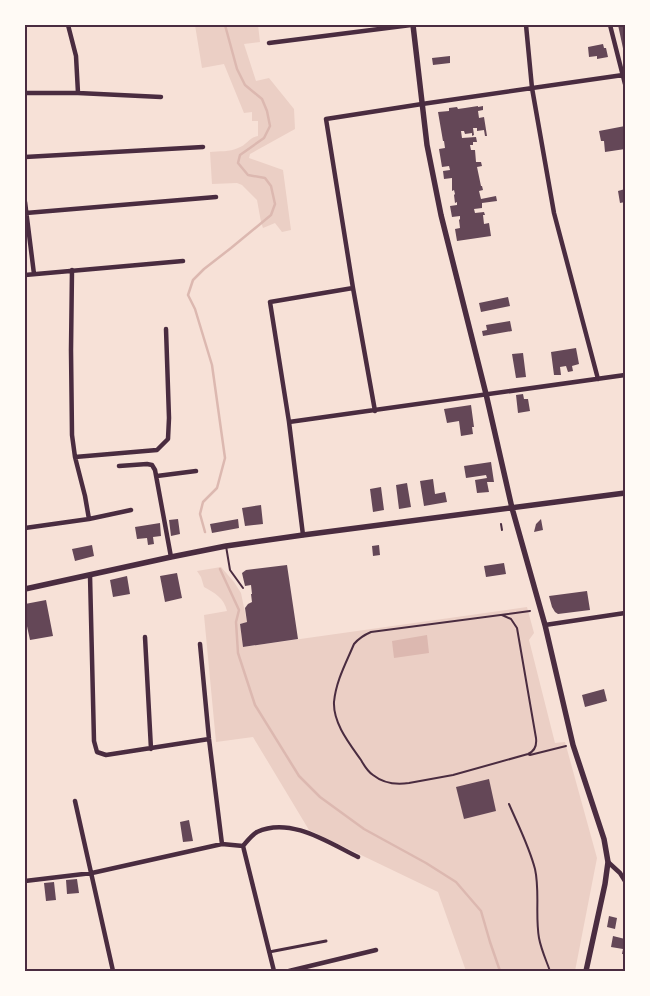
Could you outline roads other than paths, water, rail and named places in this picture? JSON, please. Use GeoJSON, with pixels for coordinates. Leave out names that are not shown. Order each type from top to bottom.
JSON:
{"type":"FeatureCollection","features":[{"type":"Feature","properties":{"kind":"main road"},"geometry":{"type":"LineString","coordinates":[[412,25],[428,145],[441,215],[486,394],[512,508],[545,625],[573,745],[604,839],[608,862],[586,971]]}},
{"type":"Feature","properties":{"kind":"main road"},"geometry":{"type":"LineString","coordinates":[[25,589],[226,546],[625,493]]}},
{"type":"Feature","properties":{"kind":"street"},"geometry":{"type":"LineString","coordinates":[[68,25],[76,56],[78,93]]}},
{"type":"Feature","properties":{"kind":"street"},"geometry":{"type":"LineString","coordinates":[[269,43],[412,25]]}},
{"type":"Feature","properties":{"kind":"street"},"geometry":{"type":"LineString","coordinates":[[526,25],[532,88],[554,213],[598,379]]}},
{"type":"Feature","properties":{"kind":"street"},"geometry":{"type":"LineString","coordinates":[[610,25],[625,84]]}},
{"type":"Feature","properties":{"kind":"street"},"geometry":{"type":"LineString","coordinates":[[375,411],[326,119],[622,75]]}},
{"type":"Feature","properties":{"kind":"street"},"geometry":{"type":"LineString","coordinates":[[25,93],[78,93],[161,97]]}},
{"type":"Feature","properties":{"kind":"street"},"geometry":{"type":"LineString","coordinates":[[25,157],[202,147]]}},
{"type":"Feature","properties":{"kind":"street"},"geometry":{"type":"LineString","coordinates":[[26,213],[216,197]]}},
{"type":"Feature","properties":{"kind":"street"},"geometry":{"type":"LineString","coordinates":[[25,202],[34,274]]}},
{"type":"Feature","properties":{"kind":"street"},"geometry":{"type":"LineString","coordinates":[[25,275],[183,261]]}},
{"type":"Feature","properties":{"kind":"street"},"geometry":{"type":"LineString","coordinates":[[72,270],[72,435],[89,519]]}},
{"type":"Feature","properties":{"kind":"street"},"geometry":{"type":"LineString","coordinates":[[303,535],[289,422],[270,302],[353,288]]}},
{"type":"Feature","properties":{"kind":"street"},"geometry":{"type":"LineString","coordinates":[[75,457],[157,450],[168,440],[166,329]]}},
{"type":"Feature","properties":{"kind":"street"},"geometry":{"type":"LineString","coordinates":[[289,422],[625,375]]}},
{"type":"Feature","properties":{"kind":"street"},"geometry":{"type":"LineString","coordinates":[[119,466],[152,465],[157,476],[171,557]]}},
{"type":"Feature","properties":{"kind":"street"},"geometry":{"type":"LineString","coordinates":[[157,476],[196,471]]}},
{"type":"Feature","properties":{"kind":"street"},"geometry":{"type":"LineString","coordinates":[[25,528],[89,519],[131,510]]}},
{"type":"Feature","properties":{"kind":"street"},"geometry":{"type":"LineString","coordinates":[[90,575],[94,741],[97,752],[106,755],[209,739]]}},
{"type":"Feature","properties":{"kind":"street"},"geometry":{"type":"LineString","coordinates":[[545,625],[625,613]]}},
{"type":"Feature","properties":{"kind":"street"},"geometry":{"type":"LineString","coordinates":[[145,637],[151,749]]}},
{"type":"Feature","properties":{"kind":"street"},"geometry":{"type":"LineString","coordinates":[[200,644],[222,844]]}},
{"type":"Feature","properties":{"kind":"street"},"geometry":{"type":"LineString","coordinates":[[75,801],[113,971]]}},
{"type":"Feature","properties":{"kind":"street"},"geometry":{"type":"LineString","coordinates":[[243,846],[256,833],[267,829],[285,827],[303,830],[358,857]]}},
{"type":"Feature","properties":{"kind":"street"},"geometry":{"type":"LineString","coordinates":[[25,881],[92,873],[222,844],[243,846]]}},
{"type":"Feature","properties":{"kind":"street"},"geometry":{"type":"LineString","coordinates":[[243,846],[274,971]]}},
{"type":"Feature","properties":{"kind":"street"},"geometry":{"type":"LineString","coordinates":[[608,862],[620,873],[625,881]]}},
{"type":"Feature","properties":{"kind":"street"},"geometry":{"type":"LineString","coordinates":[[269,952],[326,941]]}},
{"type":"Feature","properties":{"kind":"street"},"geometry":{"type":"LineString","coordinates":[[289,971],[376,950]]}},
{"type":"Feature","properties":{"kind":"lane"},"geometry":{"type":"LineString","coordinates":[[226,546],[230,570],[243,588]]}},
{"type":"Feature","properties":{"kind":"lane"},"geometry":{"type":"LineString","coordinates":[[509,804],[535,869],[539,938],[550,971]]}},
{"type":"Feature","properties":{"kind":"waterway"},"geometry":{"type":"LineString","coordinates":[[205,532],[200,514],[203,502],[217,488],[225,458],[212,365],[195,309],[188,295],[193,280],[271,215],[275,204],[271,186],[265,178],[248,175],[238,163],[240,155],[264,138],[270,126],[262,99],[245,85],[237,69],[225,25]]}},
{"type":"Feature","properties":{"kind":"waterway"},"geometry":{"type":"LineString","coordinates":[[220,569],[239,610],[236,622],[238,653],[255,705],[299,776],[320,797],[364,829],[456,882],[481,911],[500,971]]}}]}
